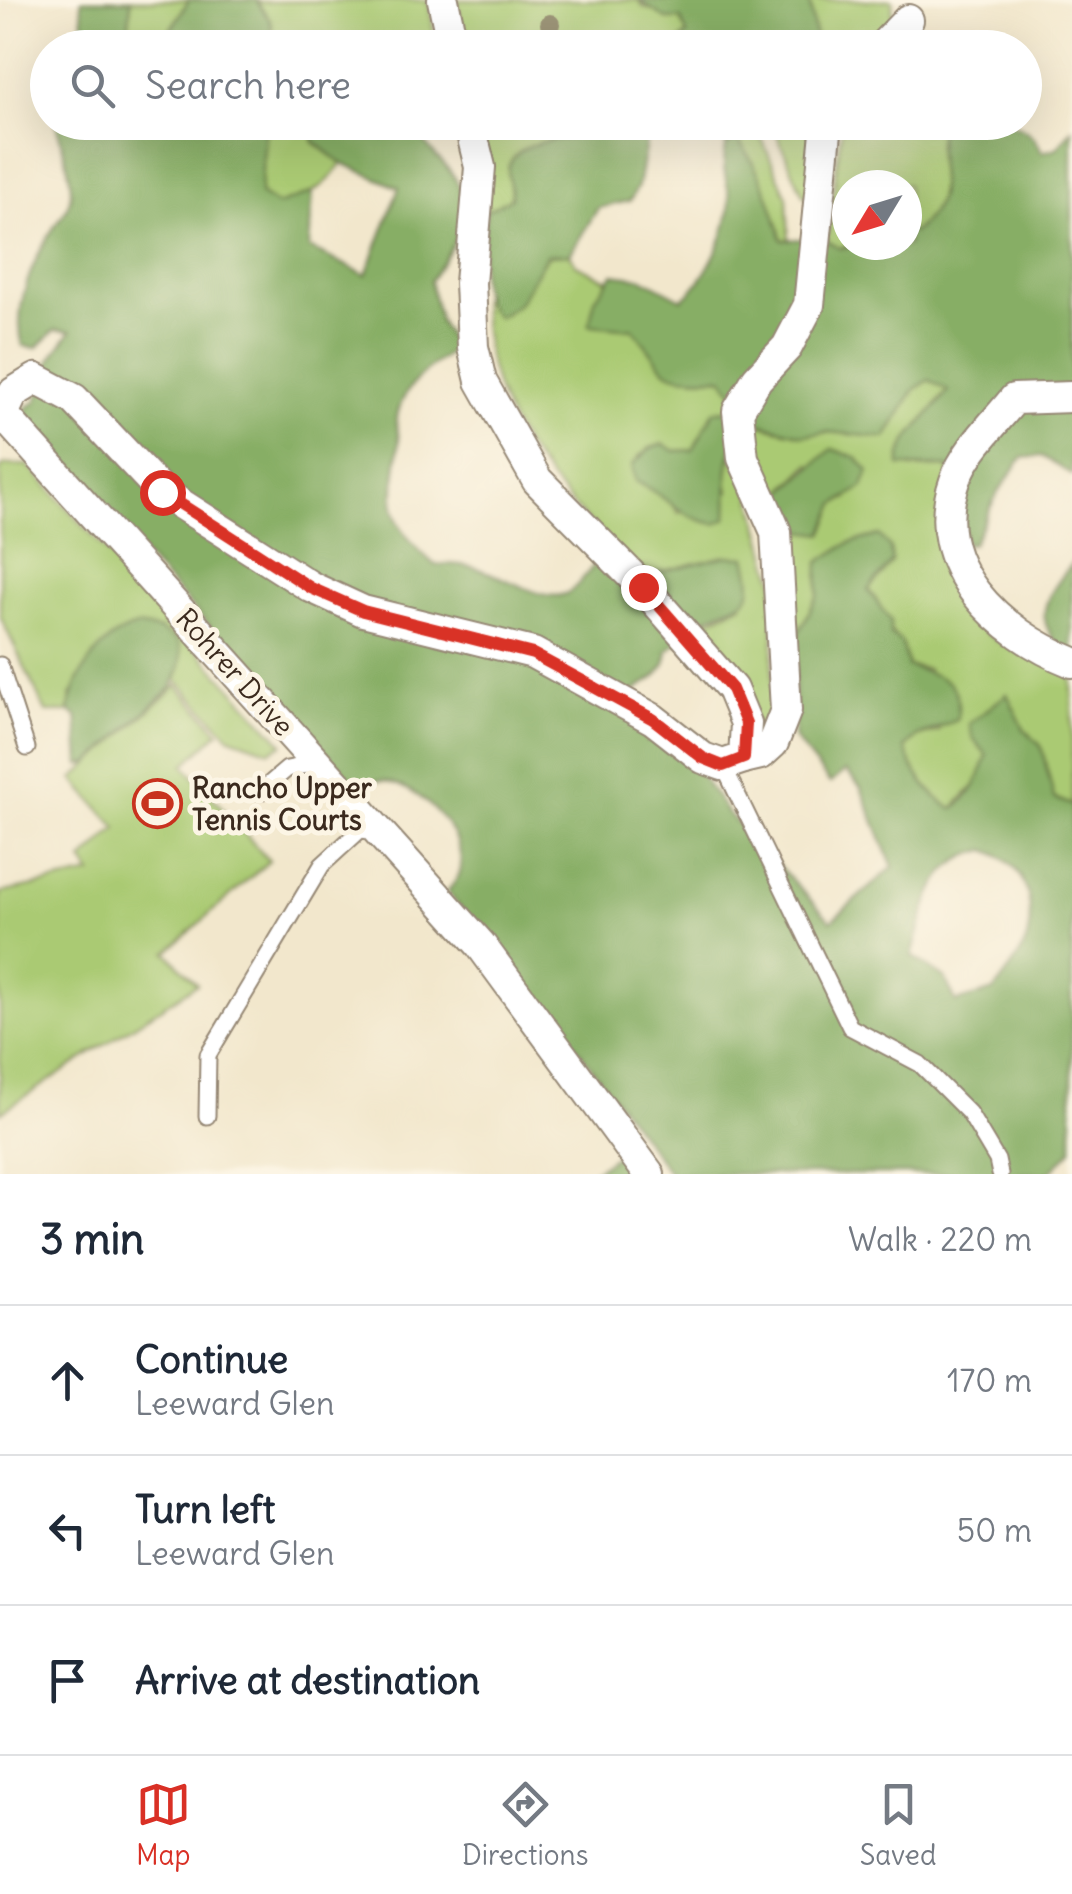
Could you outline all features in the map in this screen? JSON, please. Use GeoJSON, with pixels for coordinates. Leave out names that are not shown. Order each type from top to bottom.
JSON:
{"type":"FeatureCollection","features":[{"type":"Feature","properties":{"kind":"street"},"geometry":{"type":"LineString","coordinates":[[443,0],[449,30]]}},
{"type":"Feature","properties":{"kind":"street"},"geometry":{"type":"LineString","coordinates":[[898,30],[908,20]]}},
{"type":"Feature","properties":{"kind":"street"},"geometry":{"type":"LineString","coordinates":[[473,140],[480,167],[470,283],[473,347],[481,382],[537,480],[643,587],[732,689],[746,723],[733,762]]}},
{"type":"Feature","properties":{"kind":"street"},"geometry":{"type":"LineString","coordinates":[[1,415],[23,383],[36,379],[56,386],[74,399],[162,492],[311,588],[363,611],[533,654],[653,719],[703,758],[733,762],[761,754],[773,744],[786,710],[776,532],[744,458],[738,411],[787,346],[808,305],[825,140]]}},
{"type":"Feature","properties":{"kind":"street"},"geometry":{"type":"LineString","coordinates":[[1072,397],[1014,399],[955,479],[948,524],[961,573],[982,603],[1032,646],[1072,662]]}},
{"type":"Feature","properties":{"kind":"street","name":"Rohrer Drive"},"geometry":{"type":"LineString","coordinates":[[1,415],[480,944],[650,1174]]}},
{"type":"Feature","properties":{"kind":"lane"},"geometry":{"type":"LineString","coordinates":[[0,666],[27,748]]}},
{"type":"Feature","properties":{"kind":"lane"},"geometry":{"type":"LineString","coordinates":[[260,792],[287,770],[317,762]]}},
{"type":"Feature","properties":{"kind":"lane"},"geometry":{"type":"LineString","coordinates":[[733,762],[850,1027],[920,1064],[969,1113],[997,1160],[1000,1174]]}},
{"type":"Feature","properties":{"kind":"lane"},"geometry":{"type":"LineString","coordinates":[[207,1116],[208,1055],[322,865],[370,821]]}},
{"type":"Feature","properties":{"kind":"green space"},"geometry":{"type":"Polygon","coordinates":[[[81,0],[131,0],[128,30],[84,30],[81,0]]]}},
{"type":"Feature","properties":{"kind":"green space"},"geometry":{"type":"Polygon","coordinates":[[[131,0],[189,0],[170,30],[128,30],[131,0]]]}},
{"type":"Feature","properties":{"kind":"green space"},"geometry":{"type":"Polygon","coordinates":[[[189,0],[256,0],[272,30],[170,30],[189,0]]]}},
{"type":"Feature","properties":{"kind":"green space"},"geometry":{"type":"Polygon","coordinates":[[[428,0],[434,30],[272,30],[271,22],[255,2],[428,0]]]}},
{"type":"Feature","properties":{"kind":"green space"},"geometry":{"type":"Polygon","coordinates":[[[457,0],[639,0],[643,7],[681,19],[685,30],[462,30],[457,0]]]}},
{"type":"Feature","properties":{"kind":"green space"},"geometry":{"type":"Polygon","coordinates":[[[639,0],[809,0],[814,30],[685,30],[681,19],[666,19],[639,0]]]}},
{"type":"Feature","properties":{"kind":"green space"},"geometry":{"type":"Polygon","coordinates":[[[809,0],[892,0],[893,21],[887,30],[814,30],[809,0]]]}},
{"type":"Feature","properties":{"kind":"green space"},"geometry":{"type":"Polygon","coordinates":[[[1072,129],[1072,475],[1042,456],[1022,458],[997,494],[973,543],[966,544],[948,467],[900,466],[910,436],[948,391],[929,380],[914,390],[886,438],[828,432],[803,435],[758,423],[736,442],[731,453],[727,518],[716,524],[693,517],[635,481],[632,465],[650,448],[663,444],[675,451],[693,450],[714,411],[733,410],[739,400],[723,377],[686,377],[668,371],[633,329],[589,325],[595,299],[613,274],[642,278],[682,299],[691,291],[709,267],[727,220],[730,205],[724,170],[726,146],[738,140],[746,151],[770,200],[782,240],[822,238],[832,244],[832,260],[922,260],[922,224],[936,206],[940,181],[938,140],[1036,140],[1042,152],[1057,148],[1072,129]]]}},
{"type":"Feature","properties":{"kind":"green space"},"geometry":{"type":"Polygon","coordinates":[[[60,140],[265,140],[260,194],[277,205],[313,192],[309,248],[366,275],[399,188],[342,163],[314,140],[424,140],[455,178],[462,193],[464,208],[457,237],[430,281],[439,320],[455,349],[427,370],[404,396],[400,407],[394,495],[398,520],[417,548],[435,565],[473,567],[553,596],[570,591],[605,555],[652,574],[726,556],[746,557],[751,585],[745,600],[701,621],[668,650],[659,673],[627,697],[628,714],[639,729],[699,773],[727,812],[831,921],[893,867],[861,788],[846,771],[830,783],[794,738],[794,656],[798,634],[818,595],[819,562],[849,543],[879,535],[890,548],[892,561],[868,590],[891,621],[890,634],[901,642],[908,666],[946,681],[957,695],[957,720],[918,736],[905,747],[923,782],[952,809],[965,799],[987,755],[973,738],[969,724],[1007,694],[1024,729],[1041,746],[1054,798],[1072,805],[1072,1149],[1049,1174],[670,1174],[562,1027],[447,892],[459,875],[461,857],[439,814],[399,785],[353,781],[128,538],[26,416],[26,408],[37,401],[50,360],[71,331],[55,330],[37,348],[23,346],[20,331],[26,284],[46,240],[65,211],[71,192],[60,140]],[[986,850],[967,856],[942,876],[934,889],[912,956],[945,978],[956,1002],[994,991],[1025,945],[1028,896],[1010,864],[986,850]]]}},
{"type":"Feature","properties":{"kind":"green space"},"geometry":{"type":"Polygon","coordinates":[[[265,140],[314,140],[342,163],[330,179],[297,199],[277,205],[260,194],[265,140]]]}},
{"type":"Feature","properties":{"kind":"green space"},"geometry":{"type":"Polygon","coordinates":[[[481,140],[554,140],[522,150],[514,157],[508,169],[512,198],[486,211],[481,140]]]}},
{"type":"Feature","properties":{"kind":"green space"},"geometry":{"type":"Polygon","coordinates":[[[647,140],[638,186],[630,201],[598,208],[570,254],[547,255],[518,304],[498,317],[489,308],[481,283],[486,211],[511,198],[508,169],[514,157],[547,141],[647,140]]]}},
{"type":"Feature","properties":{"kind":"green space"},"geometry":{"type":"Polygon","coordinates":[[[737,140],[762,140],[787,197],[789,240],[782,240],[737,140]]]}},
{"type":"Feature","properties":{"kind":"green space"},"geometry":{"type":"Polygon","coordinates":[[[779,140],[815,140],[813,202],[803,195],[779,140]]]}},
{"type":"Feature","properties":{"kind":"green space"},"geometry":{"type":"Polygon","coordinates":[[[840,140],[938,140],[940,193],[922,224],[922,170],[836,170],[840,140]]]}},
{"type":"Feature","properties":{"kind":"green space"},"geometry":{"type":"Polygon","coordinates":[[[832,202],[832,244],[827,241],[832,202]]]}},
{"type":"Feature","properties":{"kind":"green space"},"geometry":{"type":"Polygon","coordinates":[[[553,252],[570,254],[576,265],[608,280],[590,324],[633,329],[668,370],[687,377],[723,377],[739,401],[700,437],[693,450],[675,451],[663,444],[639,456],[636,481],[670,501],[679,513],[729,491],[724,470],[729,451],[748,483],[775,583],[771,722],[760,739],[695,626],[742,605],[726,556],[652,574],[635,569],[550,478],[508,415],[494,379],[485,338],[482,293],[498,317],[516,304],[553,252]]]}},
{"type":"Feature","properties":{"kind":"green space"},"geometry":{"type":"Polygon","coordinates":[[[929,380],[948,390],[909,439],[911,468],[948,467],[972,616],[980,627],[1017,651],[1072,673],[1072,805],[1054,798],[1041,746],[1024,729],[973,738],[987,755],[980,780],[952,809],[923,782],[905,748],[918,736],[939,731],[927,669],[908,666],[901,642],[868,590],[882,574],[821,575],[818,595],[798,634],[790,588],[788,529],[823,533],[836,504],[848,498],[810,464],[775,499],[745,431],[758,423],[813,433],[866,425],[901,413],[914,390],[929,380]]]}},
{"type":"Feature","properties":{"kind":"green space"},"geometry":{"type":"Polygon","coordinates":[[[832,449],[856,457],[869,471],[863,487],[836,504],[823,534],[788,529],[775,499],[832,449]]]}},
{"type":"Feature","properties":{"kind":"green space"},"geometry":{"type":"Polygon","coordinates":[[[5,465],[28,465],[283,744],[270,751],[230,737],[176,679],[179,671],[71,694],[69,712],[46,712],[0,616],[0,469],[5,465]]]}},
{"type":"Feature","properties":{"kind":"green space"},"geometry":{"type":"Polygon","coordinates":[[[1072,563],[1072,661],[1050,634],[1045,613],[1052,591],[1072,563]]]}},
{"type":"Feature","properties":{"kind":"green space"},"geometry":{"type":"Polygon","coordinates":[[[137,626],[160,630],[178,641],[181,659],[177,675],[172,687],[90,763],[80,765],[77,716],[69,712],[77,684],[101,648],[137,626]]]}},
{"type":"Feature","properties":{"kind":"green space"},"geometry":{"type":"Polygon","coordinates":[[[177,685],[219,732],[184,765],[269,861],[167,952],[197,984],[0,1113],[0,893],[92,874],[82,861],[117,828],[73,779],[177,685]]]}},
{"type":"Feature","properties":{"kind":"green space"},"geometry":{"type":"Polygon","coordinates":[[[619,1153],[632,1174],[590,1174],[619,1153]]]}},
{"type":"Feature","properties":{"kind":"place","name":"Rancho Upper Tennis Courts"},"geometry":{"type":"Point","coordinates":[157,804]}},
{"type":"Feature","properties":{"kind":"route"},"geometry":{"type":"LineString","coordinates":[[162,492],[311,588],[363,611],[533,654],[653,719],[703,758],[723,766],[744,758],[746,723],[732,689],[643,587]]}}]}
